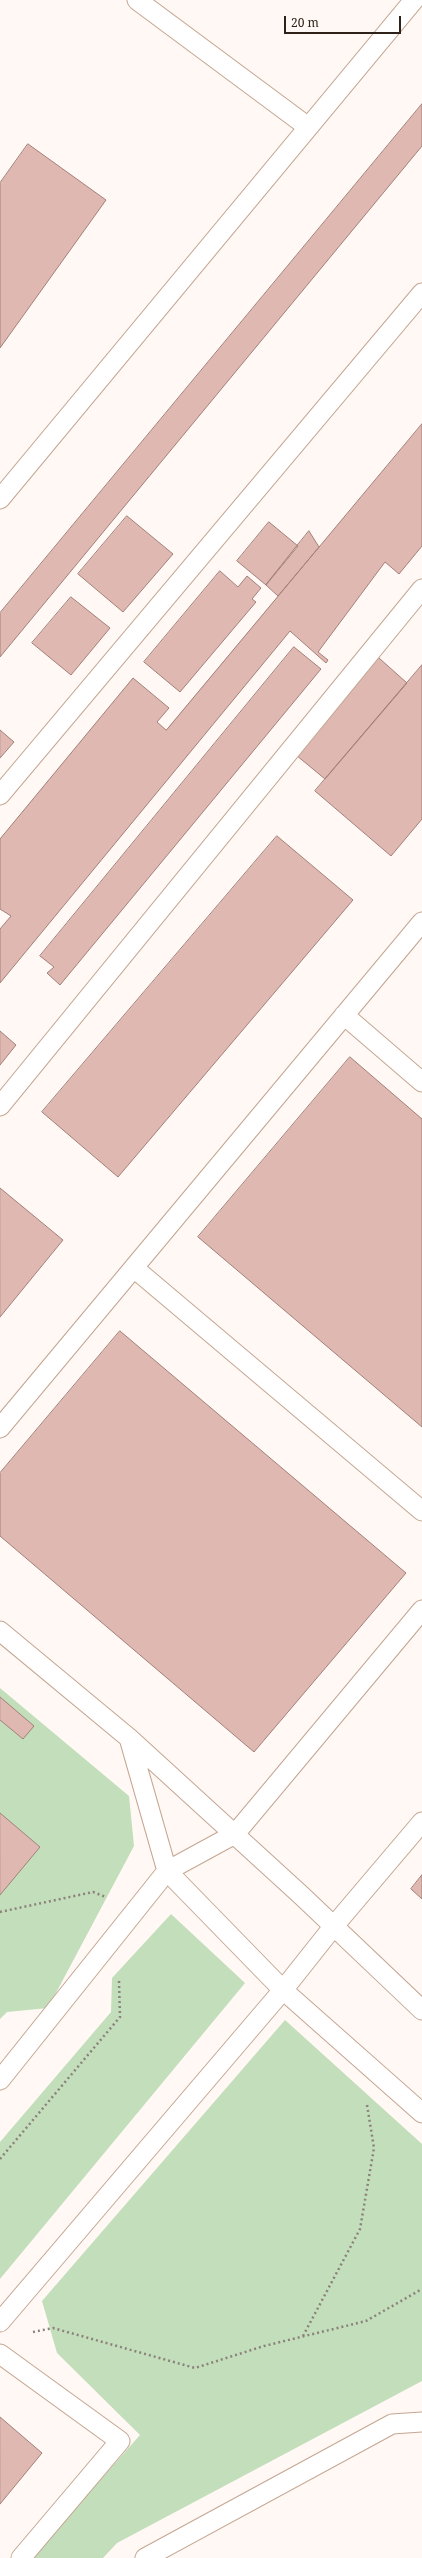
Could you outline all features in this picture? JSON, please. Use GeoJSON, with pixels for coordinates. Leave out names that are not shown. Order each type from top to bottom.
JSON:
{"type":"FeatureCollection","features":[{"type":"Feature","properties":{"kind":"lane"},"geometry":{"type":"LineString","coordinates":[[137,0],[308,127]]}},
{"type":"Feature","properties":{"kind":"lane"},"geometry":{"type":"LineString","coordinates":[[0,499],[414,0]]}},
{"type":"Feature","properties":{"kind":"lane"},"geometry":{"type":"LineString","coordinates":[[0,795],[422,293]]}},
{"type":"Feature","properties":{"kind":"lane"},"geometry":{"type":"LineString","coordinates":[[0,1106],[422,589]]}},
{"type":"Feature","properties":{"kind":"lane"},"geometry":{"type":"LineString","coordinates":[[0,1428],[422,922]]}},
{"type":"Feature","properties":{"kind":"lane"},"geometry":{"type":"LineString","coordinates":[[344,1016],[422,1082]]}},
{"type":"Feature","properties":{"kind":"lane"},"geometry":{"type":"LineString","coordinates":[[134,1268],[422,1511]]}},
{"type":"Feature","properties":{"kind":"lane"},"geometry":{"type":"LineString","coordinates":[[0,2080],[167,1871],[235,1834],[422,1610]]}},
{"type":"Feature","properties":{"kind":"lane"},"geometry":{"type":"LineString","coordinates":[[0,1631],[129,1738],[235,1834],[422,2010]]}},
{"type":"Feature","properties":{"kind":"lane"},"geometry":{"type":"LineString","coordinates":[[129,1738],[167,1871],[283,1990],[422,2113]]}},
{"type":"Feature","properties":{"kind":"lane"},"geometry":{"type":"LineString","coordinates":[[0,2322],[283,1990],[333,1927],[422,1822]]}},
{"type":"Feature","properties":{"kind":"lane"},"geometry":{"type":"LineString","coordinates":[[0,2354],[120,2441],[21,2558]]}},
{"type":"Feature","properties":{"kind":"lane"},"geometry":{"type":"LineString","coordinates":[[145,2558],[392,2424],[422,2422]]}},
{"type":"Feature","properties":{"kind":"path"},"geometry":{"type":"LineString","coordinates":[[303,2337],[360,2229],[374,2148],[358,2057]]}},
{"type":"Feature","properties":{"kind":"path"},"geometry":{"type":"LineString","coordinates":[[30,2332],[53,2328],[195,2368],[366,2320],[422,2289]]}},
{"type":"Feature","properties":{"kind":"green space"},"geometry":{"type":"Polygon","coordinates":[[[0,1688],[129,1796],[134,1846],[48,2008],[7,2012],[0,2019],[0,1688]]]}},
{"type":"Feature","properties":{"kind":"green space"},"geometry":{"type":"Polygon","coordinates":[[[171,1914],[245,1983],[0,2279],[0,2142],[111,2012],[112,1978],[171,1914]]]}},
{"type":"Feature","properties":{"kind":"green space"},"geometry":{"type":"Polygon","coordinates":[[[285,2020],[422,2144],[422,2381],[117,2543],[103,2558],[31,2558],[140,2435],[57,2353],[42,2301],[285,2020]]]}},
{"type":"Feature","properties":{"kind":"building"},"geometry":{"type":"Polygon","coordinates":[[[422,104],[422,146],[0,657],[0,613],[422,104]]]}},
{"type":"Feature","properties":{"kind":"building"},"geometry":{"type":"Polygon","coordinates":[[[28,144],[106,200],[0,348],[0,183],[28,144]]]}},
{"type":"Feature","properties":{"kind":"building"},"geometry":{"type":"Polygon","coordinates":[[[422,424],[422,546],[399,574],[385,562],[318,652],[328,660],[326,663],[290,631],[0,983],[0,929],[11,916],[0,909],[0,839],[133,678],[169,708],[157,722],[166,730],[422,424]]]}},
{"type":"Feature","properties":{"kind":"building"},"geometry":{"type":"Polygon","coordinates":[[[127,516],[173,554],[123,612],[78,574],[127,516]]]}},
{"type":"Feature","properties":{"kind":"building"},"geometry":{"type":"Polygon","coordinates":[[[269,522],[298,546],[266,585],[237,561],[269,522]]]}},
{"type":"Feature","properties":{"kind":"building"},"geometry":{"type":"Polygon","coordinates":[[[309,531],[319,547],[278,596],[266,585],[309,531]]]}},
{"type":"Feature","properties":{"kind":"building"},"geometry":{"type":"Polygon","coordinates":[[[220,571],[238,587],[247,576],[261,588],[252,599],[256,602],[180,692],[144,662],[220,571]]]}},
{"type":"Feature","properties":{"kind":"building"},"geometry":{"type":"Polygon","coordinates":[[[71,597],[110,628],[71,675],[32,643],[71,597]]]}},
{"type":"Feature","properties":{"kind":"building"},"geometry":{"type":"Polygon","coordinates":[[[294,647],[321,669],[60,985],[47,973],[54,967],[40,956],[294,647]]]}},
{"type":"Feature","properties":{"kind":"building"},"geometry":{"type":"Polygon","coordinates":[[[379,658],[407,683],[325,779],[296,755],[379,658]]]}},
{"type":"Feature","properties":{"kind":"building"},"geometry":{"type":"Polygon","coordinates":[[[422,665],[422,819],[391,856],[315,791],[422,665]]]}},
{"type":"Feature","properties":{"kind":"building"},"geometry":{"type":"Polygon","coordinates":[[[0,730],[14,742],[0,758],[0,730]]]}},
{"type":"Feature","properties":{"kind":"building"},"geometry":{"type":"Polygon","coordinates":[[[277,836],[353,900],[118,1177],[42,1112],[277,836]]]}},
{"type":"Feature","properties":{"kind":"building"},"geometry":{"type":"Polygon","coordinates":[[[0,1031],[16,1045],[0,1065],[0,1031]]]}},
{"type":"Feature","properties":{"kind":"building"},"geometry":{"type":"Polygon","coordinates":[[[350,1057],[422,1119],[422,1427],[198,1237],[350,1057]]]}},
{"type":"Feature","properties":{"kind":"building"},"geometry":{"type":"Polygon","coordinates":[[[0,1188],[63,1240],[0,1317],[0,1188]]]}},
{"type":"Feature","properties":{"kind":"building"},"geometry":{"type":"Polygon","coordinates":[[[120,1331],[406,1573],[254,1752],[0,1536],[0,1473],[120,1331]]]}},
{"type":"Feature","properties":{"kind":"building"},"geometry":{"type":"Polygon","coordinates":[[[0,1697],[34,1726],[23,1739],[0,1720],[0,1697]]]}},
{"type":"Feature","properties":{"kind":"building"},"geometry":{"type":"Polygon","coordinates":[[[0,1813],[40,1847],[0,1895],[0,1813]]]}},
{"type":"Feature","properties":{"kind":"building"},"geometry":{"type":"Polygon","coordinates":[[[422,1875],[422,1899],[411,1889],[422,1875]]]}},
{"type":"Feature","properties":{"kind":"building"},"geometry":{"type":"Polygon","coordinates":[[[0,2417],[42,2453],[0,2504],[0,2417]]]}}]}
